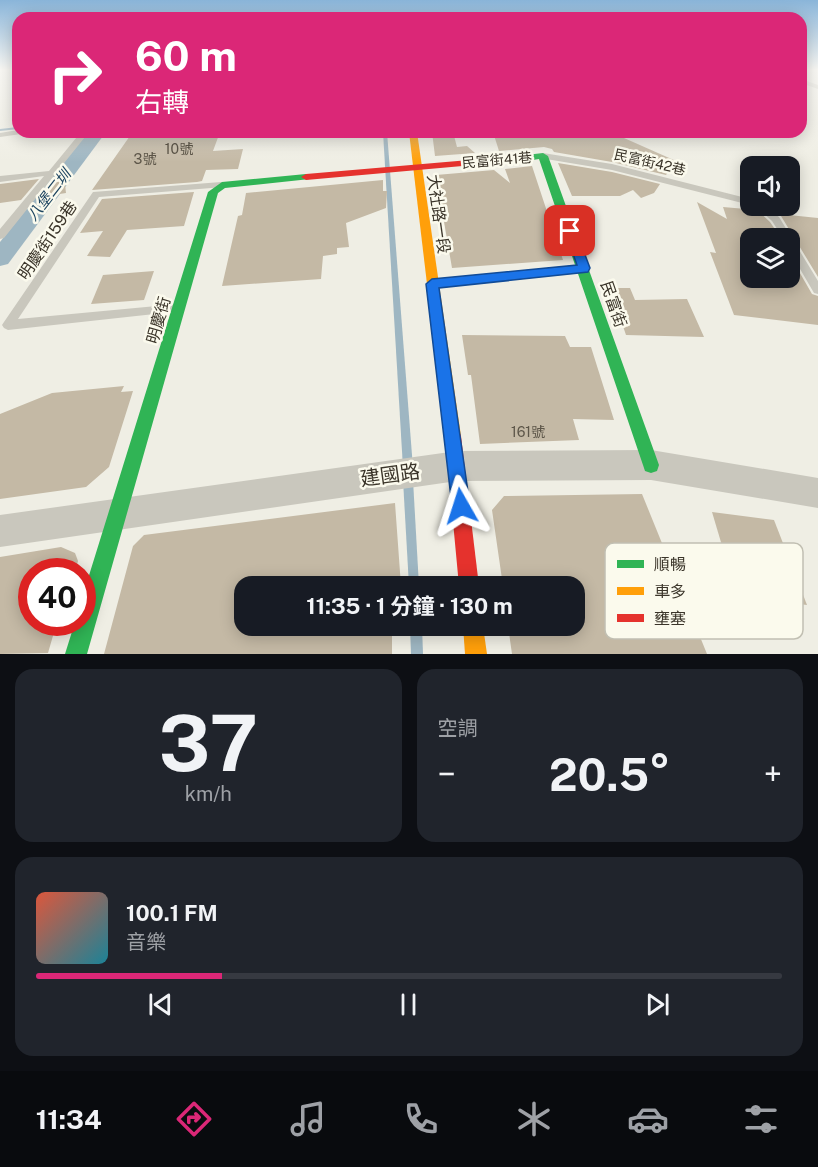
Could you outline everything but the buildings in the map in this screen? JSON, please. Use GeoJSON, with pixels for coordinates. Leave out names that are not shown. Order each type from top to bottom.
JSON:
{"type":"FeatureCollection","features":[{"type":"Feature","properties":{"kind":"street","name":"大社路一段"},"geometry":{"type":"LineString","coordinates":[[414,138],[457,466],[468,576]]}},
{"type":"Feature","properties":{"kind":"street","name":"民富街41巷"},"geometry":{"type":"LineString","coordinates":[[416,167],[543,156]]}},
{"type":"Feature","properties":{"kind":"street","name":"民富街"},"geometry":{"type":"LineString","coordinates":[[543,156],[651,465]]}},
{"type":"Feature","properties":{"kind":"street"},"geometry":{"type":"LineString","coordinates":[[222,185],[416,167]]}},
{"type":"Feature","properties":{"kind":"street","name":"明慶街"},"geometry":{"type":"LineString","coordinates":[[76,654],[213,192],[222,185]]}},
{"type":"Feature","properties":{"kind":"street","name":"建國路"},"geometry":{"type":"LineString","coordinates":[[0,531],[457,466],[651,465],[818,492]]}},
{"type":"Feature","properties":{"kind":"street"},"geometry":{"type":"LineString","coordinates":[[474,636],[476,654]]}},
{"type":"Feature","properties":{"kind":"lane"},"geometry":{"type":"LineString","coordinates":[[0,236],[80,138]]}},
{"type":"Feature","properties":{"kind":"lane","name":"民富街42巷"},"geometry":{"type":"LineString","coordinates":[[543,156],[612,167],[740,199]]}},
{"type":"Feature","properties":{"kind":"lane"},"geometry":{"type":"LineString","coordinates":[[0,178],[50,173]]}},
{"type":"Feature","properties":{"kind":"lane","name":"明慶街159巷"},"geometry":{"type":"LineString","coordinates":[[179,308],[8,325],[96,194],[222,185]]}},
{"type":"Feature","properties":{"kind":"lane"},"geometry":{"type":"LineString","coordinates":[[772,216],[781,228]]}},
{"type":"Feature","properties":{"kind":"lane"},"geometry":{"type":"LineString","coordinates":[[800,260],[818,290]]}},
{"type":"Feature","properties":{"kind":"lane"},"geometry":{"type":"LineString","coordinates":[[432,284],[584,268]]}},
{"type":"Feature","properties":{"kind":"waterway"},"geometry":{"type":"LineString","coordinates":[[0,130],[12,129]]}},
{"type":"Feature","properties":{"kind":"waterway","name":"八堡二圳"},"geometry":{"type":"LineString","coordinates":[[0,258],[92,138]]}},
{"type":"Feature","properties":{"kind":"waterway"},"geometry":{"type":"LineString","coordinates":[[385,138],[408,468]]}},
{"type":"Feature","properties":{"kind":"waterway"},"geometry":{"type":"LineString","coordinates":[[408,480],[413,576]]}},
{"type":"Feature","properties":{"kind":"waterway"},"geometry":{"type":"LineString","coordinates":[[416,636],[417,654]]}},
{"type":"Feature","properties":{"kind":"traffic: fast"},"geometry":{"type":"LineString","coordinates":[[526,158],[543,156],[651,465]]}},
{"type":"Feature","properties":{"kind":"traffic: fast"},"geometry":{"type":"LineString","coordinates":[[76,654],[213,192],[222,185],[306,177]]}},
{"type":"Feature","properties":{"kind":"traffic: slow"},"geometry":{"type":"LineString","coordinates":[[414,138],[453,436]]}},
{"type":"Feature","properties":{"kind":"traffic: slow"},"geometry":{"type":"LineString","coordinates":[[474,636],[476,654]]}},
{"type":"Feature","properties":{"kind":"traffic: jam"},"geometry":{"type":"LineString","coordinates":[[306,177],[526,158]]}},
{"type":"Feature","properties":{"kind":"traffic: jam"},"geometry":{"type":"LineString","coordinates":[[453,436],[468,576]]}},
{"type":"Feature","properties":{"kind":"route"},"geometry":{"type":"LineString","coordinates":[[461,506],[432,284],[584,268],[570,231]]}}]}
